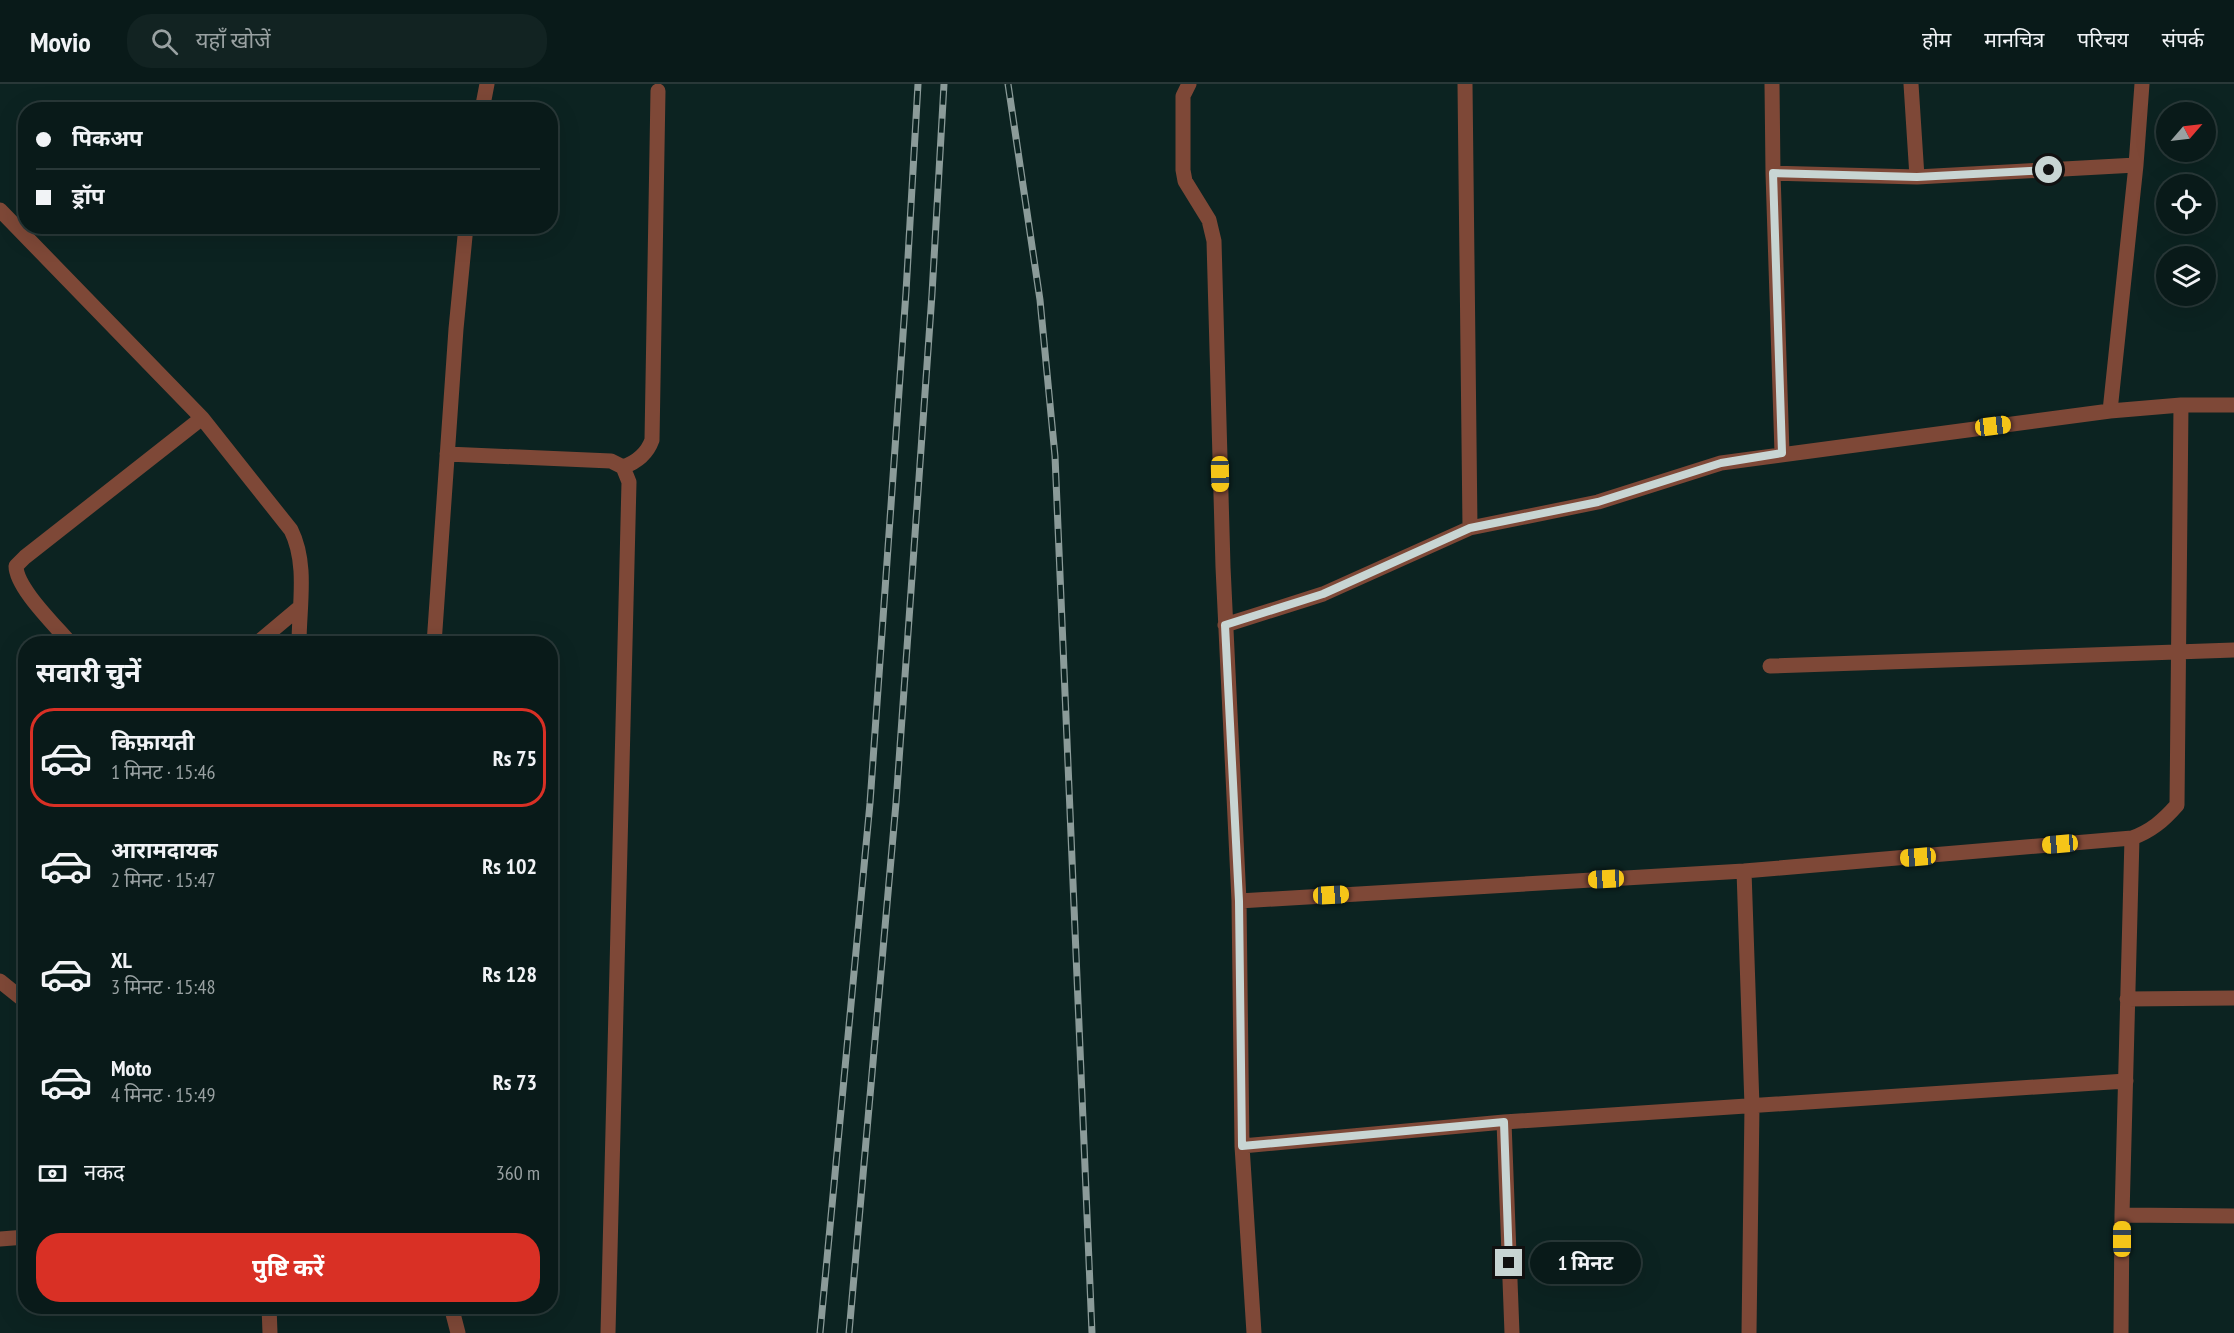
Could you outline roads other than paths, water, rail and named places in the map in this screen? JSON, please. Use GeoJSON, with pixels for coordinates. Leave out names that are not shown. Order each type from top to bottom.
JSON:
{"type":"FeatureCollection","features":[{"type":"Feature","properties":{"kind":"street"},"geometry":{"type":"LineString","coordinates":[[484,102],[487,84]]}},
{"type":"Feature","properties":{"kind":"street"},"geometry":{"type":"LineString","coordinates":[[1189,84],[1184,96],[1183,170],[1185,181],[1209,220],[1214,241],[1225,625],[1239,901],[1242,1146],[1254,1333]]}},
{"type":"Feature","properties":{"kind":"street"},"geometry":{"type":"LineString","coordinates":[[1465,84],[1470,528]]}},
{"type":"Feature","properties":{"kind":"street"},"geometry":{"type":"LineString","coordinates":[[1772,84],[1782,453]]}},
{"type":"Feature","properties":{"kind":"street"},"geometry":{"type":"LineString","coordinates":[[1911,84],[1917,177]]}},
{"type":"Feature","properties":{"kind":"street"},"geometry":{"type":"LineString","coordinates":[[2110,411],[2136,165],[2142,84]]}},
{"type":"Feature","properties":{"kind":"street"},"geometry":{"type":"LineString","coordinates":[[623,467],[644,454],[649,449],[652,440],[658,91]]}},
{"type":"Feature","properties":{"kind":"street"},"geometry":{"type":"LineString","coordinates":[[1773,173],[1917,177],[2136,165]]}},
{"type":"Feature","properties":{"kind":"street"},"geometry":{"type":"LineString","coordinates":[[0,210],[18,229]]}},
{"type":"Feature","properties":{"kind":"street"},"geometry":{"type":"LineString","coordinates":[[23,234],[202,418],[291,530],[298,544],[302,561],[299,636]]}},
{"type":"Feature","properties":{"kind":"street"},"geometry":{"type":"LineString","coordinates":[[435,636],[456,329],[465,234]]}},
{"type":"Feature","properties":{"kind":"street"},"geometry":{"type":"LineString","coordinates":[[1225,625],[1323,594],[1470,528],[1598,502],[1721,463],[1782,453],[2110,411],[2181,405],[2234,405]]}},
{"type":"Feature","properties":{"kind":"street"},"geometry":{"type":"LineString","coordinates":[[1239,901],[1744,871],[2132,838],[2148,832],[2164,820],[2177,805],[2181,405]]}},
{"type":"Feature","properties":{"kind":"street"},"geometry":{"type":"LineString","coordinates":[[64,636],[18,578],[16,566],[202,418]]}},
{"type":"Feature","properties":{"kind":"street"},"geometry":{"type":"LineString","coordinates":[[447,454],[611,460],[623,467],[629,482],[608,1333]]}},
{"type":"Feature","properties":{"kind":"street"},"geometry":{"type":"LineString","coordinates":[[266,636],[299,608]]}},
{"type":"Feature","properties":{"kind":"street"},"geometry":{"type":"LineString","coordinates":[[1770,666],[2234,650]]}},
{"type":"Feature","properties":{"kind":"street"},"geometry":{"type":"LineString","coordinates":[[2121,1333],[2132,838]]}},
{"type":"Feature","properties":{"kind":"street"},"geometry":{"type":"LineString","coordinates":[[1744,871],[1752,1106],[1749,1333]]}},
{"type":"Feature","properties":{"kind":"street"},"geometry":{"type":"LineString","coordinates":[[0,981],[18,996]]}},
{"type":"Feature","properties":{"kind":"street"},"geometry":{"type":"LineString","coordinates":[[2127,999],[2234,998]]}},
{"type":"Feature","properties":{"kind":"street"},"geometry":{"type":"LineString","coordinates":[[1242,1146],[1504,1122],[2126,1082]]}},
{"type":"Feature","properties":{"kind":"street"},"geometry":{"type":"LineString","coordinates":[[1504,1122],[1512,1333]]}},
{"type":"Feature","properties":{"kind":"street"},"geometry":{"type":"LineString","coordinates":[[2122,1215],[2234,1216]]}},
{"type":"Feature","properties":{"kind":"street"},"geometry":{"type":"LineString","coordinates":[[0,1239],[18,1238]]}},
{"type":"Feature","properties":{"kind":"street"},"geometry":{"type":"LineString","coordinates":[[269,1314],[270,1333]]}},
{"type":"Feature","properties":{"kind":"street"},"geometry":{"type":"LineString","coordinates":[[454,1314],[458,1333]]}},
{"type":"Feature","properties":{"kind":"railway"},"geometry":{"type":"LineString","coordinates":[[820,1333],[870,803],[906,292],[918,84]]}},
{"type":"Feature","properties":{"kind":"railway"},"geometry":{"type":"LineString","coordinates":[[849,1333],[896,803],[932,294],[944,84]]}},
{"type":"Feature","properties":{"kind":"railway"},"geometry":{"type":"LineString","coordinates":[[1008,84],[1040,300],[1055,456],[1092,1333]]}}]}
